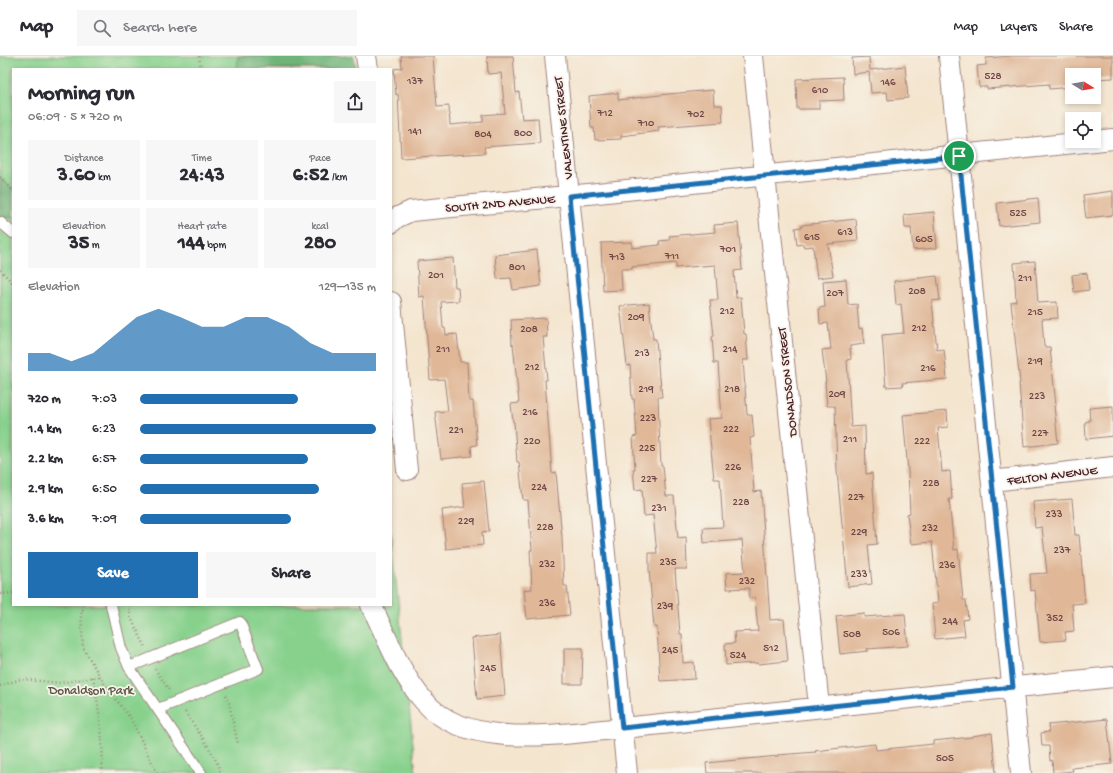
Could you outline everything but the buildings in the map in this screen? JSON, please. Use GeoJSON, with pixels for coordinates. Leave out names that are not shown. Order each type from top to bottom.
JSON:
{"type":"FeatureCollection","features":[{"type":"Feature","properties":{"kind":"street"},"geometry":{"type":"LineString","coordinates":[[366,56],[368,68]]}},
{"type":"Feature","properties":{"kind":"street","name":"VALENTINE STREET"},"geometry":{"type":"LineString","coordinates":[[555,56],[627,773]]}},
{"type":"Feature","properties":{"kind":"street","name":"DONALDSON STREET"},"geometry":{"type":"LineString","coordinates":[[753,56],[819,707]]}},
{"type":"Feature","properties":{"kind":"street"},"geometry":{"type":"LineString","coordinates":[[949,56],[1021,773]]}},
{"type":"Feature","properties":{"kind":"street","name":"SOUTH 2ND AVENUE"},"geometry":{"type":"LineString","coordinates":[[392,222],[396,218],[411,211],[765,176],[1113,139]]}},
{"type":"Feature","properties":{"kind":"street"},"geometry":{"type":"LineString","coordinates":[[392,312],[407,470]]}},
{"type":"Feature","properties":{"kind":"street","name":"FELTON AVENUE"},"geometry":{"type":"LineString","coordinates":[[992,481],[1113,467]]}},
{"type":"Feature","properties":{"kind":"street"},"geometry":{"type":"LineString","coordinates":[[371,606],[403,670],[424,702],[437,713],[450,721],[485,732],[511,736],[547,735],[622,728],[1113,677]]}},
{"type":"Feature","properties":{"kind":"lane"},"geometry":{"type":"LineString","coordinates":[[0,222],[12,232]]}},
{"type":"Feature","properties":{"kind":"lane"},"geometry":{"type":"LineString","coordinates":[[111,606],[121,648],[129,667],[201,773]]}},
{"type":"Feature","properties":{"kind":"lane"},"geometry":{"type":"LineString","coordinates":[[129,667],[240,622],[258,669],[158,709]]}},
{"type":"Feature","properties":{"kind":"path"},"geometry":{"type":"LineString","coordinates":[[199,56],[202,68]]}},
{"type":"Feature","properties":{"kind":"path"},"geometry":{"type":"LineString","coordinates":[[0,177],[12,189]]}},
{"type":"Feature","properties":{"kind":"path"},"geometry":{"type":"LineString","coordinates":[[0,270],[12,282]]}},
{"type":"Feature","properties":{"kind":"path"},"geometry":{"type":"LineString","coordinates":[[0,594],[12,593]]}},
{"type":"Feature","properties":{"kind":"path"},"geometry":{"type":"LineString","coordinates":[[84,606],[81,616],[83,647],[99,676],[131,719],[157,773]]}},
{"type":"Feature","properties":{"kind":"path"},"geometry":{"type":"LineString","coordinates":[[0,686],[21,679],[60,683],[99,676]]}},
{"type":"Feature","properties":{"kind":"path"},"geometry":{"type":"LineString","coordinates":[[93,678],[103,741],[102,773]]}},
{"type":"Feature","properties":{"kind":"path"},"geometry":{"type":"LineString","coordinates":[[222,684],[229,703],[238,745]]}},
{"type":"Feature","properties":{"kind":"green space","name":"Donaldson Park"},"geometry":{"type":"Polygon","coordinates":[[[0,56],[341,56],[342,68],[12,68],[12,606],[392,606],[392,543],[416,773],[0,773],[0,56]]]}},
{"type":"Feature","properties":{"kind":"green space"},"geometry":{"type":"Polygon","coordinates":[[[238,56],[354,56],[356,68],[237,68],[238,56]]]}},
{"type":"Feature","properties":{"kind":"green space"},"geometry":{"type":"Polygon","coordinates":[[[0,177],[12,189],[12,217],[0,219],[0,177]]]}},
{"type":"Feature","properties":{"kind":"route"},"geometry":{"type":"LineString","coordinates":[[959,156],[1013,687],[622,728],[569,196],[959,156]]}}]}
